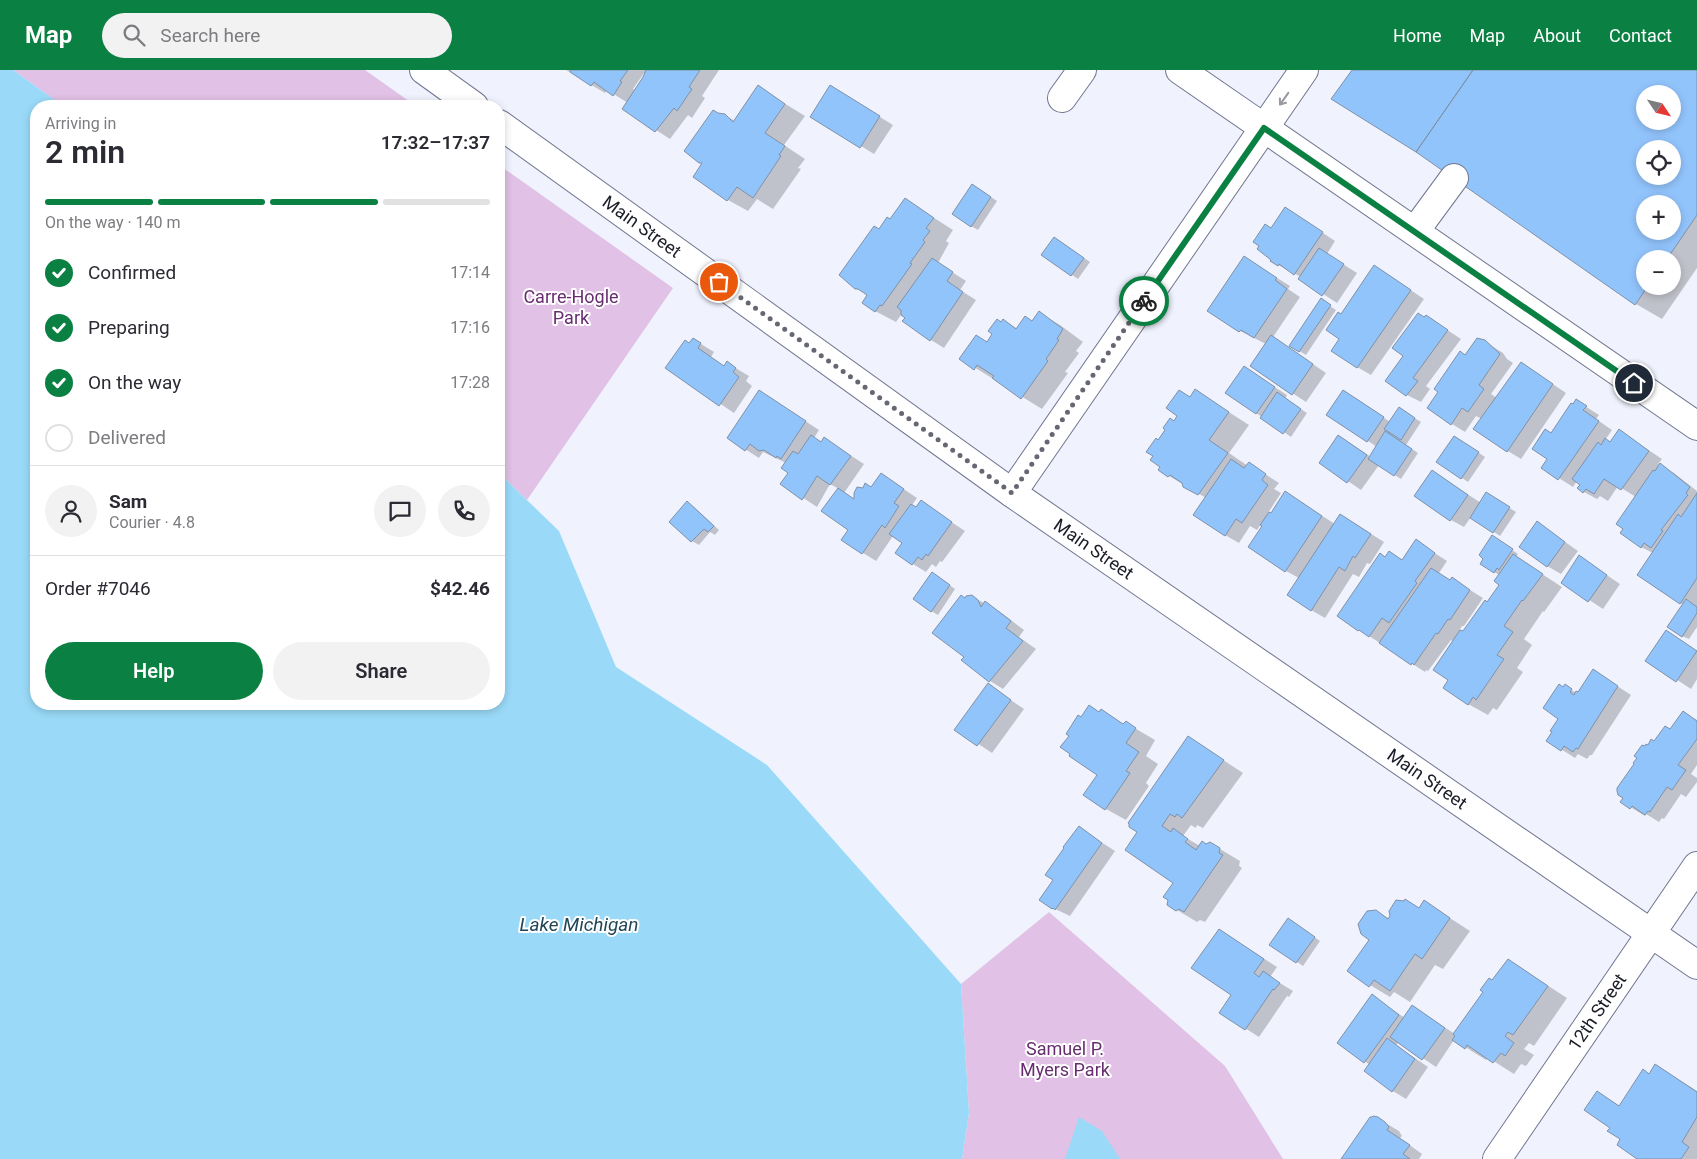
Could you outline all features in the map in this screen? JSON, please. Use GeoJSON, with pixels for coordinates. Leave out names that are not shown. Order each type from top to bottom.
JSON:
{"type":"FeatureCollection","features":[{"type":"Feature","properties":{"kind":"main road"},"geometry":{"type":"LineString","coordinates":[[424,70],[466,100]]}},
{"type":"Feature","properties":{"kind":"main road"},"geometry":{"type":"LineString","coordinates":[[1062,98],[1082,70]]}},
{"type":"Feature","properties":{"kind":"main road"},"geometry":{"type":"LineString","coordinates":[[1180,70],[1697,426]]}},
{"type":"Feature","properties":{"kind":"main road"},"geometry":{"type":"LineString","coordinates":[[1012,493],[1304,70]]}},
{"type":"Feature","properties":{"kind":"main road","name":"Main Street"},"geometry":{"type":"LineString","coordinates":[[505,128],[1012,493],[1697,965]]}},
{"type":"Feature","properties":{"kind":"main road"},"geometry":{"type":"LineString","coordinates":[[1415,231],[1454,178]]}},
{"type":"Feature","properties":{"kind":"main road","name":"12th Street"},"geometry":{"type":"LineString","coordinates":[[1497,1159],[1697,866]]}},
{"type":"Feature","properties":{"kind":"green space"},"geometry":{"type":"Polygon","coordinates":[[[13,70],[365,70],[408,100],[55,100],[13,70]]]}},
{"type":"Feature","properties":{"kind":"green space","name":"Carre-Hogle Park"},"geometry":{"type":"Polygon","coordinates":[[[505,169],[673,288],[527,500],[505,479],[505,169]]]}},
{"type":"Feature","properties":{"kind":"green space","name":"Samuel P. Myers Park"},"geometry":{"type":"Polygon","coordinates":[[[1049,912],[1225,1066],[1283,1159],[962,1159],[969,1113],[961,984],[1049,912]]]}},
{"type":"Feature","properties":{"kind":"water","name":"Lake Michigan"},"geometry":{"type":"Polygon","coordinates":[[[0,70],[13,70],[55,100],[30,100],[30,710],[505,710],[505,479],[559,531],[616,667],[767,765],[961,984],[969,1113],[962,1159],[0,1159],[0,70]]]}},
{"type":"Feature","properties":{"kind":"water"},"geometry":{"type":"Polygon","coordinates":[[[1079,1117],[1102,1131],[1120,1159],[1065,1159],[1079,1117]]]}},
{"type":"Feature","properties":{"kind":"building"},"geometry":{"type":"Polygon","coordinates":[[[571,70],[628,70],[613,96],[594,82],[591,86],[570,72],[571,70]]]}},
{"type":"Feature","properties":{"kind":"building"},"geometry":{"type":"Polygon","coordinates":[[[646,70],[700,70],[689,87],[692,89],[677,111],[674,108],[655,132],[622,109],[646,70]]]}},
{"type":"Feature","properties":{"kind":"building"},"geometry":{"type":"Polygon","coordinates":[[[1352,70],[1473,70],[1416,152],[1331,99],[1352,70]]]}},
{"type":"Feature","properties":{"kind":"building"},"geometry":{"type":"Polygon","coordinates":[[[1473,70],[1697,70],[1697,215],[1681,238],[1681,195],[1636,195],[1636,240],[1680,240],[1673,250],[1636,250],[1636,295],[1642,295],[1635,305],[1416,152],[1473,70]]]}},
{"type":"Feature","properties":{"kind":"building"},"geometry":{"type":"Polygon","coordinates":[[[758,85],[785,104],[765,133],[785,146],[779,155],[781,156],[753,198],[737,187],[727,201],[693,177],[702,163],[699,163],[684,151],[713,110],[725,114],[733,122],[758,85]]]}},
{"type":"Feature","properties":{"kind":"building"},"geometry":{"type":"Polygon","coordinates":[[[830,85],[880,116],[860,148],[810,117],[830,85]]]}},
{"type":"Feature","properties":{"kind":"building"},"geometry":{"type":"Polygon","coordinates":[[[972,184],[991,197],[971,227],[952,214],[972,184]]]}},
{"type":"Feature","properties":{"kind":"building"},"geometry":{"type":"Polygon","coordinates":[[[905,198],[934,218],[926,228],[930,231],[923,240],[925,242],[910,263],[912,264],[882,306],[880,305],[875,312],[862,303],[867,295],[855,289],[839,275],[874,226],[879,229],[887,217],[890,219],[905,198]]]}},
{"type":"Feature","properties":{"kind":"building"},"geometry":{"type":"Polygon","coordinates":[[[1285,207],[1323,232],[1294,275],[1279,264],[1278,266],[1270,261],[1257,249],[1259,246],[1253,242],[1265,224],[1271,228],[1285,207]]]}},
{"type":"Feature","properties":{"kind":"building"},"geometry":{"type":"Polygon","coordinates":[[[1054,237],[1084,258],[1071,276],[1041,255],[1054,237]]]}},
{"type":"Feature","properties":{"kind":"building"},"geometry":{"type":"Polygon","coordinates":[[[1319,248],[1344,264],[1322,296],[1298,279],[1319,248]]]}},
{"type":"Feature","properties":{"kind":"building"},"geometry":{"type":"Polygon","coordinates":[[[1244,256],[1277,278],[1275,280],[1287,289],[1254,338],[1241,330],[1239,332],[1207,311],[1244,256]]]}},
{"type":"Feature","properties":{"kind":"building"},"geometry":{"type":"Polygon","coordinates":[[[932,258],[953,272],[947,281],[963,292],[930,341],[902,321],[905,318],[897,307],[932,258]]]}},
{"type":"Feature","properties":{"kind":"building"},"geometry":{"type":"Polygon","coordinates":[[[1374,265],[1411,290],[1357,368],[1331,351],[1339,339],[1326,330],[1338,312],[1341,314],[1374,265]]]}},
{"type":"Feature","properties":{"kind":"building"},"geometry":{"type":"Polygon","coordinates":[[[1321,298],[1331,305],[1299,352],[1289,346],[1321,298]]]}},
{"type":"Feature","properties":{"kind":"building"},"geometry":{"type":"Polygon","coordinates":[[[1039,311],[1063,329],[1057,339],[1059,340],[1046,359],[1048,361],[1021,399],[992,378],[994,376],[977,365],[974,370],[959,359],[976,335],[987,342],[992,334],[988,331],[997,319],[1001,322],[1003,319],[1016,329],[1025,316],[1032,321],[1039,311]]]}},
{"type":"Feature","properties":{"kind":"building"},"geometry":{"type":"Polygon","coordinates":[[[1418,313],[1424,317],[1426,315],[1448,330],[1413,378],[1418,381],[1406,396],[1385,381],[1403,356],[1392,348],[1418,313]]]}},
{"type":"Feature","properties":{"kind":"building"},"geometry":{"type":"Polygon","coordinates":[[[1271,335],[1313,364],[1292,395],[1250,366],[1271,335]]]}},
{"type":"Feature","properties":{"kind":"building"},"geometry":{"type":"Polygon","coordinates":[[[693,338],[701,343],[698,348],[724,366],[727,361],[736,368],[733,372],[739,377],[719,406],[665,368],[685,340],[689,343],[693,338]]]}},
{"type":"Feature","properties":{"kind":"building"},"geometry":{"type":"Polygon","coordinates":[[[1477,338],[1485,340],[1500,354],[1479,385],[1484,389],[1468,412],[1462,408],[1451,425],[1427,408],[1438,392],[1434,389],[1460,351],[1465,355],[1477,338]]]}},
{"type":"Feature","properties":{"kind":"building"},"geometry":{"type":"Polygon","coordinates":[[[1521,362],[1553,384],[1507,452],[1473,429],[1521,362]]]}},
{"type":"Feature","properties":{"kind":"building"},"geometry":{"type":"Polygon","coordinates":[[[1244,366],[1275,387],[1256,414],[1225,393],[1244,366]]]}},
{"type":"Feature","properties":{"kind":"building"},"geometry":{"type":"Polygon","coordinates":[[[1195,389],[1229,412],[1209,440],[1228,453],[1198,495],[1183,487],[1182,483],[1170,475],[1168,477],[1158,470],[1160,467],[1150,460],[1153,456],[1146,452],[1156,438],[1158,440],[1170,418],[1174,421],[1177,416],[1166,408],[1179,390],[1190,397],[1195,389]]]}},
{"type":"Feature","properties":{"kind":"building"},"geometry":{"type":"Polygon","coordinates":[[[759,390],[806,421],[781,459],[764,450],[759,451],[750,444],[745,451],[727,438],[759,390]]]}},
{"type":"Feature","properties":{"kind":"building"},"geometry":{"type":"Polygon","coordinates":[[[1343,390],[1384,417],[1367,442],[1326,415],[1343,390]]]}},
{"type":"Feature","properties":{"kind":"building"},"geometry":{"type":"Polygon","coordinates":[[[1277,392],[1301,409],[1283,434],[1260,418],[1277,392]]]}},
{"type":"Feature","properties":{"kind":"building"},"geometry":{"type":"Polygon","coordinates":[[[1576,399],[1587,406],[1583,410],[1599,421],[1558,480],[1541,468],[1547,459],[1532,449],[1545,429],[1551,433],[1571,403],[1573,404],[1576,399]]]}},
{"type":"Feature","properties":{"kind":"building"},"geometry":{"type":"Polygon","coordinates":[[[1399,407],[1415,418],[1401,440],[1384,429],[1399,407]]]}},
{"type":"Feature","properties":{"kind":"building"},"geometry":{"type":"Polygon","coordinates":[[[1619,429],[1649,451],[1621,490],[1604,479],[1594,494],[1586,489],[1583,493],[1577,488],[1580,485],[1572,479],[1598,442],[1601,445],[1605,438],[1610,442],[1619,429]]]}},
{"type":"Feature","properties":{"kind":"building"},"geometry":{"type":"Polygon","coordinates":[[[1385,431],[1412,449],[1394,476],[1368,459],[1385,431]]]}},
{"type":"Feature","properties":{"kind":"building"},"geometry":{"type":"Polygon","coordinates":[[[811,435],[821,442],[824,437],[851,456],[830,485],[817,476],[802,500],[780,484],[788,473],[781,468],[793,451],[798,454],[811,435]]]}},
{"type":"Feature","properties":{"kind":"building"},"geometry":{"type":"Polygon","coordinates":[[[1338,435],[1367,455],[1347,483],[1319,463],[1338,435]]]}},
{"type":"Feature","properties":{"kind":"building"},"geometry":{"type":"Polygon","coordinates":[[[1454,436],[1479,452],[1461,479],[1436,462],[1454,436]]]}},
{"type":"Feature","properties":{"kind":"building"},"geometry":{"type":"Polygon","coordinates":[[[1231,459],[1244,468],[1249,462],[1266,474],[1262,480],[1268,485],[1242,523],[1236,519],[1225,536],[1193,515],[1231,459]]]}},
{"type":"Feature","properties":{"kind":"building"},"geometry":{"type":"Polygon","coordinates":[[[1660,463],[1690,487],[1686,493],[1688,495],[1661,530],[1663,531],[1651,548],[1644,543],[1641,548],[1620,533],[1623,529],[1616,524],[1653,470],[1655,471],[1660,463]]]}},
{"type":"Feature","properties":{"kind":"building"},"geometry":{"type":"Polygon","coordinates":[[[1432,470],[1468,495],[1450,521],[1414,496],[1432,470]]]}},
{"type":"Feature","properties":{"kind":"building"},"geometry":{"type":"Polygon","coordinates":[[[881,473],[904,489],[894,503],[899,506],[885,528],[882,525],[862,554],[841,540],[848,530],[821,511],[838,488],[854,499],[857,487],[863,488],[865,483],[871,487],[881,473]]]}},
{"type":"Feature","properties":{"kind":"building"},"geometry":{"type":"Polygon","coordinates":[[[1285,491],[1322,516],[1285,572],[1248,547],[1262,526],[1260,525],[1269,512],[1271,513],[1285,491]]]}},
{"type":"Feature","properties":{"kind":"building"},"geometry":{"type":"Polygon","coordinates":[[[1486,492],[1510,507],[1493,533],[1470,518],[1486,492]]]}},
{"type":"Feature","properties":{"kind":"building"},"geometry":{"type":"Polygon","coordinates":[[[1697,493],[1697,578],[1680,604],[1637,575],[1678,514],[1681,517],[1697,493]]]}},
{"type":"Feature","properties":{"kind":"building"},"geometry":{"type":"Polygon","coordinates":[[[921,500],[952,522],[928,556],[926,554],[922,560],[918,557],[912,565],[895,553],[902,543],[889,534],[911,504],[916,507],[921,500]]]}},
{"type":"Feature","properties":{"kind":"building"},"geometry":{"type":"Polygon","coordinates":[[[687,501],[714,526],[708,532],[704,529],[691,542],[669,522],[687,501]]]}},
{"type":"Feature","properties":{"kind":"building"},"geometry":{"type":"Polygon","coordinates":[[[1340,514],[1371,534],[1355,558],[1353,556],[1345,571],[1339,567],[1311,611],[1287,595],[1340,514]]]}},
{"type":"Feature","properties":{"kind":"building"},"geometry":{"type":"Polygon","coordinates":[[[1537,521],[1565,542],[1547,567],[1519,547],[1537,521]]]}},
{"type":"Feature","properties":{"kind":"building"},"geometry":{"type":"Polygon","coordinates":[[[1492,535],[1513,549],[1499,570],[1497,568],[1494,573],[1480,564],[1483,559],[1479,555],[1492,535]]]}},
{"type":"Feature","properties":{"kind":"building"},"geometry":{"type":"Polygon","coordinates":[[[1416,539],[1435,553],[1389,623],[1382,618],[1369,637],[1337,616],[1380,553],[1385,557],[1389,551],[1402,560],[1416,539]]]}},
{"type":"Feature","properties":{"kind":"building"},"geometry":{"type":"Polygon","coordinates":[[[1513,554],[1543,574],[1504,626],[1513,632],[1497,655],[1504,659],[1476,700],[1473,697],[1468,705],[1443,688],[1448,680],[1433,670],[1460,630],[1463,631],[1485,600],[1487,602],[1499,585],[1494,581],[1513,554]]]}},
{"type":"Feature","properties":{"kind":"building"},"geometry":{"type":"Polygon","coordinates":[[[1579,555],[1607,575],[1588,602],[1561,583],[1579,555]]]}},
{"type":"Feature","properties":{"kind":"building"},"geometry":{"type":"Polygon","coordinates":[[[1431,568],[1450,580],[1452,577],[1470,590],[1450,620],[1448,619],[1438,634],[1436,633],[1414,665],[1412,663],[1411,665],[1379,643],[1431,568]]]}},
{"type":"Feature","properties":{"kind":"building"},"geometry":{"type":"Polygon","coordinates":[[[932,572],[950,585],[931,612],[913,599],[932,572]]]}},
{"type":"Feature","properties":{"kind":"building"},"geometry":{"type":"Polygon","coordinates":[[[961,595],[965,598],[972,595],[978,600],[981,607],[985,601],[1011,621],[1006,628],[1023,641],[989,682],[961,660],[964,657],[932,633],[961,595]]]}},
{"type":"Feature","properties":{"kind":"building"},"geometry":{"type":"Polygon","coordinates":[[[1686,599],[1697,607],[1697,613],[1682,637],[1667,627],[1686,599]]]}},
{"type":"Feature","properties":{"kind":"building"},"geometry":{"type":"Polygon","coordinates":[[[1666,630],[1697,651],[1676,682],[1645,661],[1666,630]]]}},
{"type":"Feature","properties":{"kind":"building"},"geometry":{"type":"Polygon","coordinates":[[[1593,669],[1618,686],[1578,749],[1576,748],[1573,752],[1564,746],[1561,751],[1546,741],[1558,719],[1543,708],[1559,684],[1563,687],[1565,684],[1572,689],[1570,692],[1574,695],[1593,669]]]}},
{"type":"Feature","properties":{"kind":"building"},"geometry":{"type":"Polygon","coordinates":[[[988,683],[1011,700],[977,746],[954,730],[988,683]]]}},
{"type":"Feature","properties":{"kind":"building"},"geometry":{"type":"Polygon","coordinates":[[[1089,705],[1099,712],[1101,709],[1123,724],[1126,721],[1136,728],[1126,743],[1139,752],[1126,771],[1130,773],[1105,810],[1083,795],[1097,775],[1069,756],[1070,754],[1060,747],[1069,736],[1066,734],[1078,715],[1081,717],[1089,705]]]}},
{"type":"Feature","properties":{"kind":"building"},"geometry":{"type":"Polygon","coordinates":[[[1683,711],[1697,721],[1697,739],[1678,765],[1686,770],[1672,790],[1667,787],[1650,812],[1648,811],[1645,815],[1632,806],[1630,809],[1620,802],[1623,798],[1618,795],[1617,788],[1634,764],[1637,758],[1634,756],[1642,745],[1648,745],[1651,739],[1654,741],[1665,726],[1670,729],[1683,711]]]}},
{"type":"Feature","properties":{"kind":"building"},"geometry":{"type":"Polygon","coordinates":[[[1188,736],[1224,760],[1182,818],[1177,814],[1175,817],[1170,814],[1162,826],[1171,832],[1173,828],[1188,839],[1185,842],[1196,850],[1202,841],[1206,844],[1210,842],[1220,848],[1219,853],[1223,855],[1184,912],[1179,909],[1176,911],[1167,905],[1168,900],[1163,897],[1173,883],[1125,850],[1137,832],[1129,827],[1128,823],[1188,736]]]}},
{"type":"Feature","properties":{"kind":"building"},"geometry":{"type":"Polygon","coordinates":[[[1079,826],[1102,843],[1055,910],[1039,900],[1053,880],[1045,875],[1079,826]]]}},
{"type":"Feature","properties":{"kind":"building"},"geometry":{"type":"Polygon","coordinates":[[[1405,899],[1419,908],[1424,900],[1450,918],[1422,959],[1415,954],[1390,991],[1374,980],[1369,987],[1347,971],[1369,940],[1361,934],[1358,924],[1367,911],[1376,910],[1388,919],[1390,916],[1389,911],[1396,900],[1404,901],[1405,899]]]}},
{"type":"Feature","properties":{"kind":"building"},"geometry":{"type":"Polygon","coordinates":[[[1288,918],[1315,937],[1296,963],[1269,945],[1288,918]]]}},
{"type":"Feature","properties":{"kind":"building"},"geometry":{"type":"Polygon","coordinates":[[[1219,929],[1264,959],[1254,973],[1259,977],[1263,971],[1280,983],[1273,989],[1245,1030],[1219,1013],[1231,995],[1191,968],[1219,929]]]}},
{"type":"Feature","properties":{"kind":"building"},"geometry":{"type":"Polygon","coordinates":[[[1508,959],[1548,986],[1513,1035],[1508,1032],[1505,1036],[1514,1043],[1505,1056],[1501,1053],[1493,1063],[1467,1045],[1465,1049],[1452,1040],[1455,1036],[1453,1034],[1483,992],[1480,990],[1489,978],[1492,980],[1508,959]]]}},
{"type":"Feature","properties":{"kind":"building"},"geometry":{"type":"Polygon","coordinates":[[[1372,994],[1399,1015],[1364,1063],[1337,1043],[1372,994]]]}},
{"type":"Feature","properties":{"kind":"building"},"geometry":{"type":"Polygon","coordinates":[[[1412,1005],[1445,1028],[1422,1060],[1390,1037],[1412,1005]]]}},
{"type":"Feature","properties":{"kind":"building"},"geometry":{"type":"Polygon","coordinates":[[[1387,1038],[1415,1059],[1392,1092],[1364,1071],[1387,1038]]]}},
{"type":"Feature","properties":{"kind":"building"},"geometry":{"type":"Polygon","coordinates":[[[1655,1064],[1697,1092],[1697,1117],[1682,1142],[1689,1147],[1681,1159],[1637,1159],[1617,1145],[1620,1139],[1607,1131],[1610,1128],[1584,1110],[1597,1091],[1619,1106],[1643,1069],[1649,1074],[1655,1064]]]}},
{"type":"Feature","properties":{"kind":"building"},"geometry":{"type":"Polygon","coordinates":[[[1373,1116],[1385,1122],[1389,1127],[1387,1130],[1410,1145],[1403,1154],[1410,1159],[1341,1159],[1370,1117],[1373,1116]]]}},
{"type":"Feature","properties":{"kind":"way so far"},"geometry":{"type":"LineString","coordinates":[[719,282],[1012,493],[1144,301]]}},
{"type":"Feature","properties":{"kind":"route"},"geometry":{"type":"LineString","coordinates":[[1144,301],[1264,128],[1634,383]]}}]}
